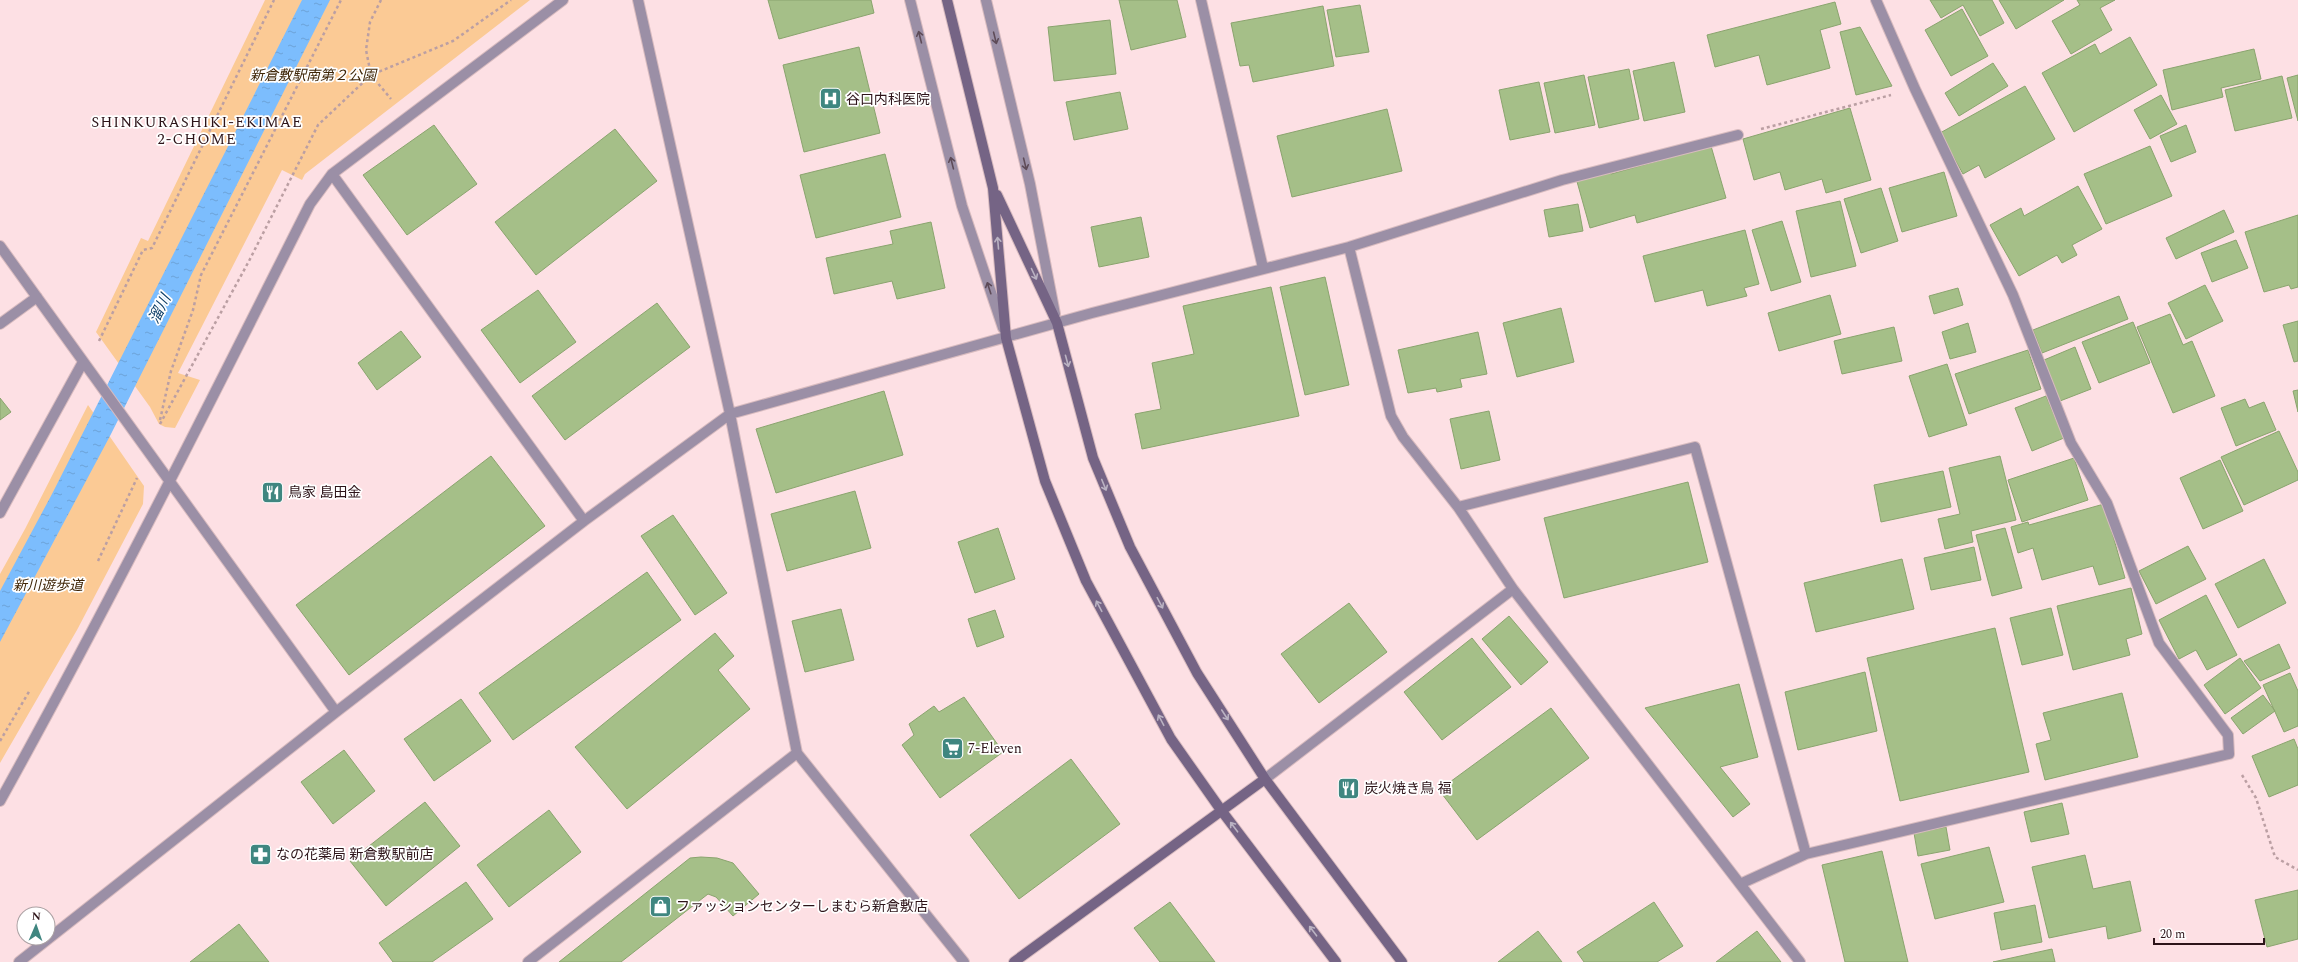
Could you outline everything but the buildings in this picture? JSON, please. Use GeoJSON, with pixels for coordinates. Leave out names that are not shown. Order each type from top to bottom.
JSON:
{"type":"FeatureCollection","features":[{"type":"Feature","properties":{"kind":"street"},"geometry":{"type":"LineString","coordinates":[[0,801],[60,693],[170,482],[310,204],[332,174],[563,0]]}},
{"type":"Feature","properties":{"kind":"street"},"geometry":{"type":"LineString","coordinates":[[638,0],[730,414],[797,753],[964,962]]}},
{"type":"Feature","properties":{"kind":"street"},"geometry":{"type":"LineString","coordinates":[[910,0],[962,206],[1006,338],[1045,481],[1086,581],[1171,739],[1221,810],[1336,962]]}},
{"type":"Feature","properties":{"kind":"street"},"geometry":{"type":"LineString","coordinates":[[947,0],[993,188],[1006,338]]}},
{"type":"Feature","properties":{"kind":"street"},"geometry":{"type":"LineString","coordinates":[[986,0],[1030,184],[1057,323],[1093,458],[1130,547],[1197,673],[1265,779],[1402,962]]}},
{"type":"Feature","properties":{"kind":"street"},"geometry":{"type":"LineString","coordinates":[[1201,0],[1263,268]]}},
{"type":"Feature","properties":{"kind":"street"},"geometry":{"type":"LineString","coordinates":[[1740,884],[1806,854],[2229,754],[2228,735],[2159,643],[2107,503],[2071,443],[2013,295],[1915,88],[1876,0]]}},
{"type":"Feature","properties":{"kind":"street"},"geometry":{"type":"LineString","coordinates":[[19,962],[336,712],[584,521],[730,414],[1057,323],[1263,268],[1349,247],[1562,180],[1738,135]]}},
{"type":"Feature","properties":{"kind":"street"},"geometry":{"type":"LineString","coordinates":[[332,174],[584,521]]}},
{"type":"Feature","properties":{"kind":"street"},"geometry":{"type":"LineString","coordinates":[[993,188],[1057,323]]}},
{"type":"Feature","properties":{"kind":"street"},"geometry":{"type":"LineString","coordinates":[[0,246],[85,365],[149,450],[170,482],[336,712]]}},
{"type":"Feature","properties":{"kind":"street"},"geometry":{"type":"LineString","coordinates":[[1349,247],[1391,416],[1403,436],[1458,507],[1512,589],[1800,962]]}},
{"type":"Feature","properties":{"kind":"street"},"geometry":{"type":"LineString","coordinates":[[0,324],[37,297]]}},
{"type":"Feature","properties":{"kind":"street"},"geometry":{"type":"LineString","coordinates":[[0,513],[85,365]]}},
{"type":"Feature","properties":{"kind":"street"},"geometry":{"type":"LineString","coordinates":[[1458,507],[1694,447],[1806,854]]}},
{"type":"Feature","properties":{"kind":"street"},"geometry":{"type":"LineString","coordinates":[[1014,962],[1265,779],[1512,589]]}},
{"type":"Feature","properties":{"kind":"street"},"geometry":{"type":"LineString","coordinates":[[528,962],[797,753]]}},
{"type":"Feature","properties":{"kind":"path"},"geometry":{"type":"LineString","coordinates":[[85,365],[143,250],[152,248],[274,0]]}},
{"type":"Feature","properties":{"kind":"path"},"geometry":{"type":"LineString","coordinates":[[96,565],[149,450],[159,424],[171,371],[193,310],[201,275],[341,0]]}},
{"type":"Feature","properties":{"kind":"path"},"geometry":{"type":"LineString","coordinates":[[381,0],[368,30],[366,50],[371,75],[406,118]]}},
{"type":"Feature","properties":{"kind":"path"},"geometry":{"type":"LineString","coordinates":[[1738,135],[1915,88]]}},
{"type":"Feature","properties":{"kind":"path"},"geometry":{"type":"LineString","coordinates":[[0,741],[32,686]]}},
{"type":"Feature","properties":{"kind":"path"},"geometry":{"type":"LineString","coordinates":[[2229,754],[2256,798],[2275,857],[2298,870]]}},
{"type":"Feature","properties":{"kind":"green space","name":"新倉敷駅南第２公園"},"geometry":{"type":"Polygon","coordinates":[[[265,0],[530,0],[305,174],[302,180],[282,170],[178,373],[200,380],[175,428],[165,427],[159,424],[150,407],[96,332],[141,238],[148,241],[265,0]]]}},
{"type":"Feature","properties":{"kind":"green space","name":"新川遊歩道"},"geometry":{"type":"Polygon","coordinates":[[[88,405],[144,486],[143,504],[77,630],[0,763],[0,574],[25,529],[88,405]]]}},
{"type":"Feature","properties":{"kind":"water","name":"溜川"},"geometry":{"type":"Polygon","coordinates":[[[302,0],[330,0],[110,436],[0,642],[0,591],[52,494],[302,0]]]}},
{"type":"Feature","properties":{"kind":"place","name":"谷口内科医院"},"geometry":{"type":"Point","coordinates":[830,99]}},
{"type":"Feature","properties":{"kind":"place","name":"鳥家 島田金"},"geometry":{"type":"Point","coordinates":[272,492]}},
{"type":"Feature","properties":{"kind":"place","name":"7-Eleven"},"geometry":{"type":"Point","coordinates":[953,748]}},
{"type":"Feature","properties":{"kind":"place","name":"炭火焼き鳥 福"},"geometry":{"type":"Point","coordinates":[1349,788]}},
{"type":"Feature","properties":{"kind":"place","name":"なの花薬局 新倉敷駅前店"},"geometry":{"type":"Point","coordinates":[261,854]}},
{"type":"Feature","properties":{"kind":"place","name":"ファッションセンターしまむら新倉敷店"},"geometry":{"type":"Point","coordinates":[661,906]}},
{"type":"Feature","properties":{"kind":"district","name":"SHINKURASHIKI-EKIMAE 2-CHOME"},"geometry":{"type":"Point","coordinates":[197,130]}}]}
